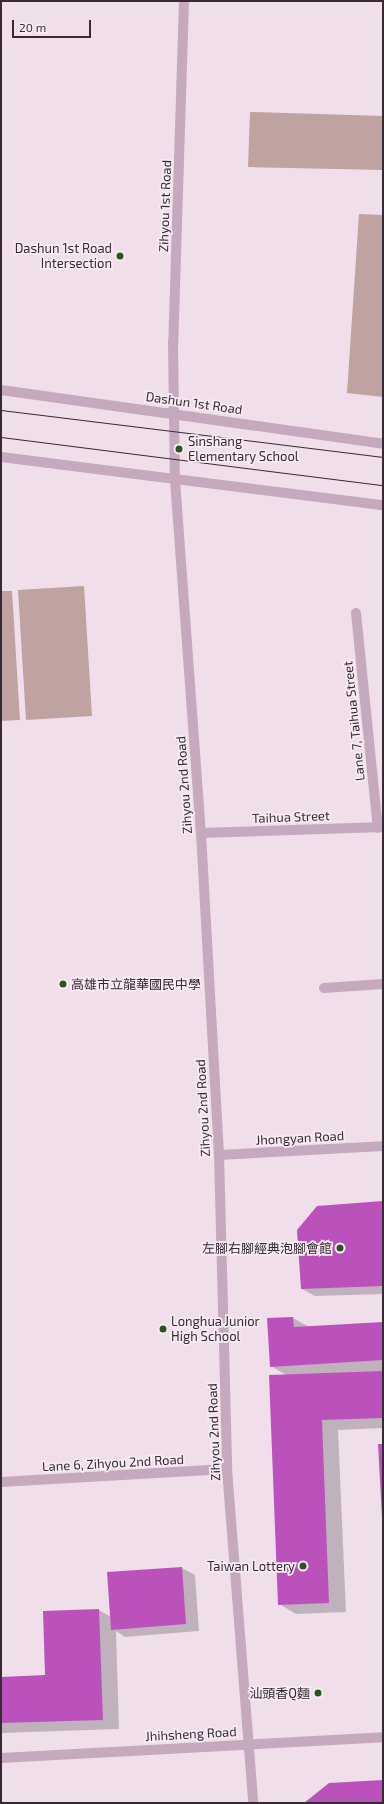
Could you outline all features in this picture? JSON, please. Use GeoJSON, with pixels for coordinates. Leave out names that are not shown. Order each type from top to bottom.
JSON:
{"type":"FeatureCollection","features":[{"type":"Feature","properties":{"kind":"street","name":"Zihyou 1st Road"},"geometry":{"type":"LineString","coordinates":[[173,413],[184,1]]}},
{"type":"Feature","properties":{"kind":"street","name":"Dashun 1st Road"},"geometry":{"type":"LineString","coordinates":[[1,390],[173,413],[383,444]]}},
{"type":"Feature","properties":{"kind":"street","name":"Zihyou 2nd Road"},"geometry":{"type":"LineString","coordinates":[[173,413],[175,480],[201,833],[219,1155],[227,1469],[250,1744],[253,1803]]}},
{"type":"Feature","properties":{"kind":"street"},"geometry":{"type":"LineString","coordinates":[[1,457],[383,505]]}},
{"type":"Feature","properties":{"kind":"street","name":"Lane 7, Taihua Street"},"geometry":{"type":"LineString","coordinates":[[356,613],[380,827]]}},
{"type":"Feature","properties":{"kind":"street","name":"Taihua Street"},"geometry":{"type":"LineString","coordinates":[[201,833],[380,827]]}},
{"type":"Feature","properties":{"kind":"street"},"geometry":{"type":"LineString","coordinates":[[324,988],[383,984]]}},
{"type":"Feature","properties":{"kind":"street","name":"Jhongyan Road"},"geometry":{"type":"LineString","coordinates":[[219,1155],[383,1146]]}},
{"type":"Feature","properties":{"kind":"street","name":"Lane 6, Zihyou 2nd Road"},"geometry":{"type":"LineString","coordinates":[[1,1482],[227,1469]]}},
{"type":"Feature","properties":{"kind":"street","name":"Jhihsheng Road"},"geometry":{"type":"LineString","coordinates":[[1,1758],[383,1736]]}},
{"type":"Feature","properties":{"kind":"shaded area"},"geometry":{"type":"Polygon","coordinates":[[[250,112],[383,116],[383,170],[248,167],[250,112]]]}},
{"type":"Feature","properties":{"kind":"shaded area"},"geometry":{"type":"Polygon","coordinates":[[[359,214],[383,215],[383,397],[347,393],[359,214]]]}},
{"type":"Feature","properties":{"kind":"shaded area"},"geometry":{"type":"Polygon","coordinates":[[[84,586],[92,716],[26,720],[18,590],[84,586]]]}},
{"type":"Feature","properties":{"kind":"shaded area"},"geometry":{"type":"Polygon","coordinates":[[[1,591],[12,591],[20,720],[1,721],[1,591]]]}},
{"type":"Feature","properties":{"kind":"building","name":"左腳右腳經典泡腳會館"},"geometry":{"type":"Polygon","coordinates":[[[383,1201],[383,1286],[301,1289],[297,1230],[317,1206],[383,1201]]]}},
{"type":"Feature","properties":{"kind":"building"},"geometry":{"type":"Polygon","coordinates":[[[293,1317],[294,1327],[383,1322],[383,1360],[270,1367],[267,1318],[293,1317]]]}},
{"type":"Feature","properties":{"kind":"building"},"geometry":{"type":"Polygon","coordinates":[[[383,1371],[383,1418],[322,1420],[329,1603],[278,1605],[269,1375],[383,1371]]]}},
{"type":"Feature","properties":{"kind":"building"},"geometry":{"type":"Polygon","coordinates":[[[378,1444],[383,1444],[383,1517],[382,1517],[378,1444]]]}},
{"type":"Feature","properties":{"kind":"building"},"geometry":{"type":"Polygon","coordinates":[[[182,1567],[186,1624],[111,1630],[107,1572],[182,1567]]]}},
{"type":"Feature","properties":{"kind":"building"},"geometry":{"type":"Polygon","coordinates":[[[99,1609],[103,1720],[1,1723],[1,1677],[45,1675],[43,1611],[99,1609]]]}},
{"type":"Feature","properties":{"kind":"building"},"geometry":{"type":"Polygon","coordinates":[[[383,1780],[383,1803],[304,1803],[329,1783],[383,1780]]]}},
{"type":"Feature","properties":{"kind":"tram line"},"geometry":{"type":"LineString","coordinates":[[1,410],[383,457]]}},
{"type":"Feature","properties":{"kind":"tram line"},"geometry":{"type":"LineString","coordinates":[[1,437],[383,485]]}},
{"type":"Feature","properties":{"kind":"place","name":"Dashun 1st Road Intersection"},"geometry":{"type":"Point","coordinates":[120,256]}},
{"type":"Feature","properties":{"kind":"place","name":"Sinshang Elementary School"},"geometry":{"type":"Point","coordinates":[179,449]}},
{"type":"Feature","properties":{"kind":"place","name":"高雄市立龍華國民中學"},"geometry":{"type":"Point","coordinates":[63,984]}},
{"type":"Feature","properties":{"kind":"place","name":"左腳右腳經典泡腳會館"},"geometry":{"type":"Point","coordinates":[340,1248]}},
{"type":"Feature","properties":{"kind":"place","name":"Longhua Junior High School"},"geometry":{"type":"Point","coordinates":[163,1329]}},
{"type":"Feature","properties":{"kind":"place","name":"Taiwan Lottery"},"geometry":{"type":"Point","coordinates":[303,1566]}},
{"type":"Feature","properties":{"kind":"place","name":"汕頭香Q麵"},"geometry":{"type":"Point","coordinates":[318,1693]}}]}
